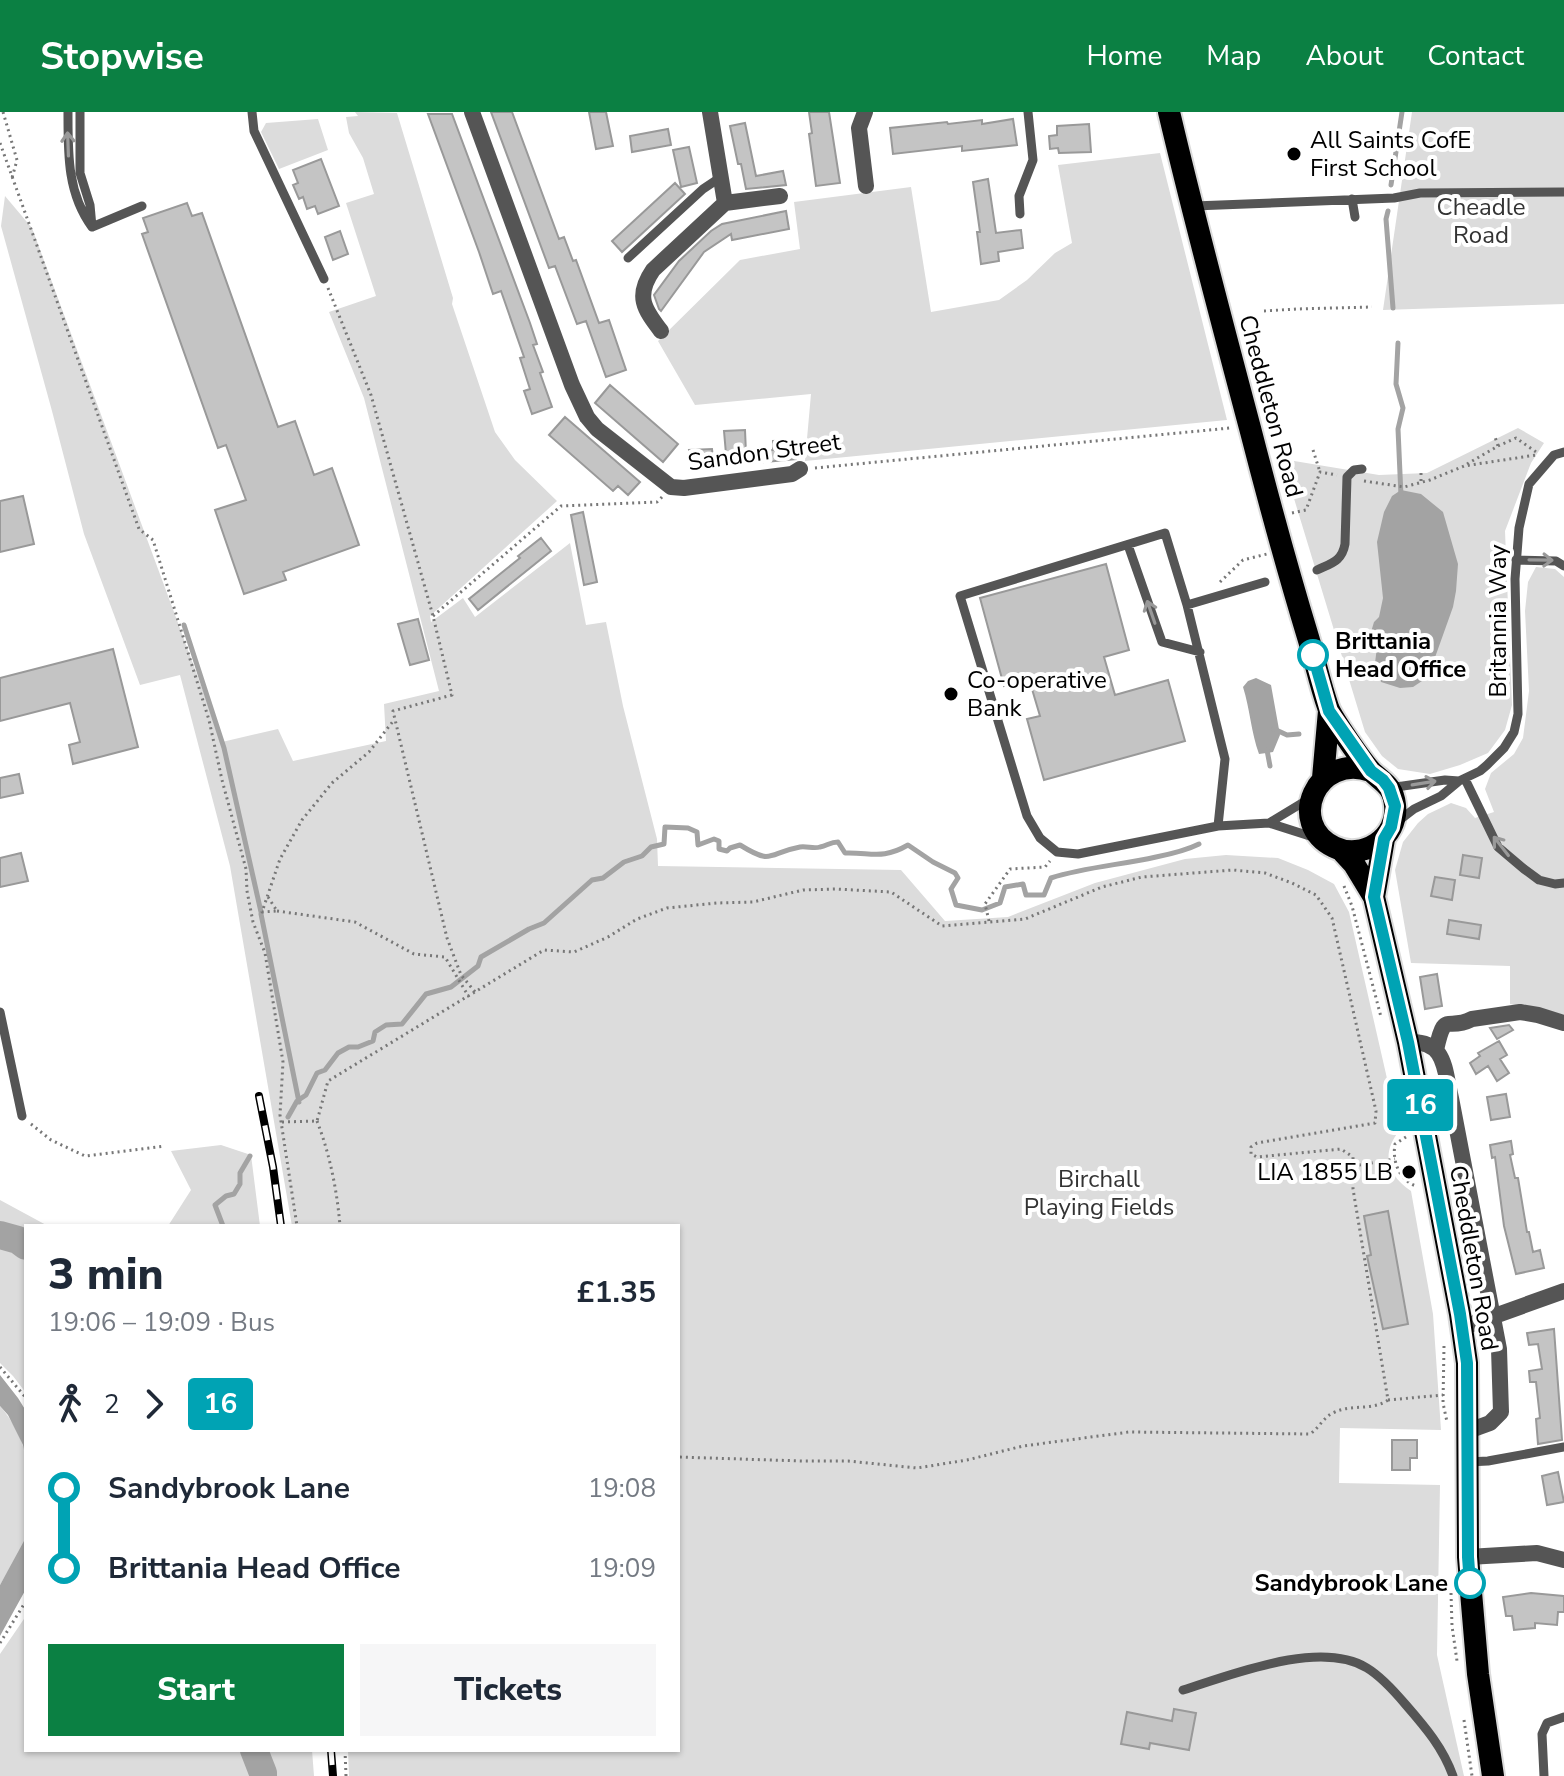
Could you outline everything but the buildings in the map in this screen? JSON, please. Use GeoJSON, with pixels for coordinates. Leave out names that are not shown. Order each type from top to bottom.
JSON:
{"type":"FeatureCollection","features":[{"type":"Feature","properties":{"kind":"highway","name":"Cheddleton Road"},"geometry":{"type":"LineString","coordinates":[[1169,112],[1273,519],[1329,711],[1371,771],[1389,788],[1395,806],[1374,897]]}},
{"type":"Feature","properties":{"kind":"highway","name":"Cheddleton Road"},"geometry":{"type":"LineString","coordinates":[[1329,711],[1318,788],[1310,808],[1312,824],[1354,864],[1374,897],[1408,1042],[1467,1363],[1468,1557],[1490,1776]]}},
{"type":"Feature","properties":{"kind":"highway"},"geometry":{"type":"LineString","coordinates":[[1318,788],[1337,770],[1347,767],[1371,771]]}},
{"type":"Feature","properties":{"kind":"highway"},"geometry":{"type":"LineString","coordinates":[[1333,846],[1351,852],[1365,850],[1388,833]]}},
{"type":"Feature","properties":{"kind":"street","name":"Sandon Street"},"geometry":{"type":"LineString","coordinates":[[472,112],[572,385],[587,417],[597,429],[671,487],[792,474],[800,469]]}},
{"type":"Feature","properties":{"kind":"street"},"geometry":{"type":"LineString","coordinates":[[710,112],[725,203]]}},
{"type":"Feature","properties":{"kind":"street"},"geometry":{"type":"LineString","coordinates":[[865,112],[859,128],[866,186]]}},
{"type":"Feature","properties":{"kind":"street"},"geometry":{"type":"LineString","coordinates":[[661,331],[644,304],[645,281],[653,270],[725,203],[780,196]]}},
{"type":"Feature","properties":{"kind":"street"},"geometry":{"type":"LineString","coordinates":[[1436,1050],[1441,1028],[1446,1023],[1520,1012],[1564,1023]]}},
{"type":"Feature","properties":{"kind":"street"},"geometry":{"type":"LineString","coordinates":[[1408,1042],[1429,1044],[1441,1059],[1499,1349],[1501,1412],[1490,1423],[1468,1431]]}},
{"type":"Feature","properties":{"kind":"street"},"geometry":{"type":"LineString","coordinates":[[1461,1328],[1564,1291]]}},
{"type":"Feature","properties":{"kind":"street"},"geometry":{"type":"LineString","coordinates":[[1468,1557],[1537,1553],[1564,1560]]}},
{"type":"Feature","properties":{"kind":"lane"},"geometry":{"type":"LineString","coordinates":[[68,112],[69,172],[77,201],[92,227]]}},
{"type":"Feature","properties":{"kind":"lane"},"geometry":{"type":"LineString","coordinates":[[80,112],[80,173],[90,205],[92,227]]}},
{"type":"Feature","properties":{"kind":"lane"},"geometry":{"type":"LineString","coordinates":[[252,112],[254,131],[324,279]]}},
{"type":"Feature","properties":{"kind":"lane"},"geometry":{"type":"LineString","coordinates":[[1020,214],[1019,196],[1033,160],[1028,112]]}},
{"type":"Feature","properties":{"kind":"lane"},"geometry":{"type":"LineString","coordinates":[[628,258],[703,189],[721,177]]}},
{"type":"Feature","properties":{"kind":"lane"},"geometry":{"type":"LineString","coordinates":[[1191,206],[1394,198],[1420,193],[1564,192]]}},
{"type":"Feature","properties":{"kind":"lane"},"geometry":{"type":"LineString","coordinates":[[1352,199],[1355,217]]}},
{"type":"Feature","properties":{"kind":"lane"},"geometry":{"type":"LineString","coordinates":[[92,227],[142,206]]}},
{"type":"Feature","properties":{"kind":"lane","name":"Britannia Way"},"geometry":{"type":"LineString","coordinates":[[1388,833],[1414,809],[1480,771],[1504,748],[1514,732],[1518,714],[1515,579],[1519,528],[1529,484],[1554,455],[1564,452]]}},
{"type":"Feature","properties":{"kind":"lane"},"geometry":{"type":"LineString","coordinates":[[1317,570],[1343,554],[1347,477],[1354,470],[1362,469]]}},
{"type":"Feature","properties":{"kind":"lane"},"geometry":{"type":"LineString","coordinates":[[1218,826],[1225,759],[1200,652],[1165,533],[960,596],[1027,816],[1040,838],[1057,852],[1078,854],[1218,826],[1269,823],[1333,846]]}},
{"type":"Feature","properties":{"kind":"lane"},"geometry":{"type":"LineString","coordinates":[[1128,545],[1162,642],[1200,652]]}},
{"type":"Feature","properties":{"kind":"lane"},"geometry":{"type":"LineString","coordinates":[[1516,560],[1556,561],[1564,566]]}},
{"type":"Feature","properties":{"kind":"lane"},"geometry":{"type":"LineString","coordinates":[[1187,605],[1265,582]]}},
{"type":"Feature","properties":{"kind":"lane"},"geometry":{"type":"LineString","coordinates":[[1389,788],[1462,780],[1498,847],[1539,880],[1564,883]]}},
{"type":"Feature","properties":{"kind":"lane"},"geometry":{"type":"LineString","coordinates":[[1269,823],[1318,788]]}},
{"type":"Feature","properties":{"kind":"lane"},"geometry":{"type":"LineString","coordinates":[[0,1012],[22,1116]]}},
{"type":"Feature","properties":{"kind":"lane"},"geometry":{"type":"LineString","coordinates":[[1468,1462],[1564,1447]]}},
{"type":"Feature","properties":{"kind":"lane"},"geometry":{"type":"LineString","coordinates":[[1183,1690],[1246,1670],[1307,1656],[1349,1660],[1367,1668],[1391,1688],[1433,1736],[1447,1758],[1453,1776]]}},
{"type":"Feature","properties":{"kind":"lane"},"geometry":{"type":"LineString","coordinates":[[1544,1776],[1542,1734],[1547,1723],[1564,1717]]}},
{"type":"Feature","properties":{"kind":"path"},"geometry":{"type":"LineString","coordinates":[[3,112],[17,160],[12,178]]}},
{"type":"Feature","properties":{"kind":"path"},"geometry":{"type":"LineString","coordinates":[[0,143],[139,529],[153,540],[209,720],[246,869],[253,922],[265,953],[283,1062],[282,1122],[297,1224]]}},
{"type":"Feature","properties":{"kind":"path"},"geometry":{"type":"LineString","coordinates":[[324,279],[371,395],[452,695],[393,711],[447,938],[461,975],[476,993]]}},
{"type":"Feature","properties":{"kind":"path"},"geometry":{"type":"LineString","coordinates":[[1264,311],[1372,307]]}},
{"type":"Feature","properties":{"kind":"path","name":"Sandon Street"},"geometry":{"type":"LineString","coordinates":[[800,469],[1249,427]]}},
{"type":"Feature","properties":{"kind":"path"},"geometry":{"type":"LineString","coordinates":[[1495,437],[1498,446]]}},
{"type":"Feature","properties":{"kind":"path"},"geometry":{"type":"LineString","coordinates":[[1320,472],[1404,487],[1464,466],[1516,438],[1541,454],[1464,466]]}},
{"type":"Feature","properties":{"kind":"path"},"geometry":{"type":"LineString","coordinates":[[1273,519],[1306,510],[1320,472],[1313,450]]}},
{"type":"Feature","properties":{"kind":"path"},"geometry":{"type":"LineString","coordinates":[[1421,473],[1421,482]]}},
{"type":"Feature","properties":{"kind":"path"},"geometry":{"type":"LineString","coordinates":[[433,616],[561,506],[657,502],[671,487]]}},
{"type":"Feature","properties":{"kind":"path"},"geometry":{"type":"LineString","coordinates":[[1219,595],[1218,584],[1243,560],[1265,554]]}},
{"type":"Feature","properties":{"kind":"path"},"geometry":{"type":"LineString","coordinates":[[394,720],[369,752],[332,783],[302,820],[280,859],[262,912],[277,911],[355,922],[414,954],[445,957],[469,997]]}},
{"type":"Feature","properties":{"kind":"path"},"geometry":{"type":"LineString","coordinates":[[989,923],[985,904],[1010,869],[1045,867],[1057,852]]}},
{"type":"Feature","properties":{"kind":"path"},"geometry":{"type":"LineString","coordinates":[[340,1224],[337,1195],[317,1121],[328,1081],[544,950],[574,952],[608,937],[637,919],[667,908],[753,902],[803,890],[891,892],[942,926],[1025,919],[1102,887],[1142,877],[1233,870],[1265,873],[1316,895],[1332,918],[1376,1111],[1375,1123],[1257,1143],[1251,1147],[1251,1154],[1257,1157],[1341,1149],[1353,1157],[1353,1189],[1388,1400]]}},
{"type":"Feature","properties":{"kind":"path"},"geometry":{"type":"LineString","coordinates":[[1342,878],[1384,1027]]}},
{"type":"Feature","properties":{"kind":"path"},"geometry":{"type":"LineString","coordinates":[[268,897],[277,911]]}},
{"type":"Feature","properties":{"kind":"path"},"geometry":{"type":"LineString","coordinates":[[22,1116],[51,1140],[85,1156],[165,1146]]}},
{"type":"Feature","properties":{"kind":"path"},"geometry":{"type":"LineString","coordinates":[[282,1122],[317,1121]]}},
{"type":"Feature","properties":{"kind":"path"},"geometry":{"type":"LineString","coordinates":[[1413,1133],[1395,1144],[1395,1159],[1402,1177],[1410,1184],[1424,1188]]}},
{"type":"Feature","properties":{"kind":"path"},"geometry":{"type":"LineString","coordinates":[[1353,1166],[1395,1159]]}},
{"type":"Feature","properties":{"kind":"path"},"geometry":{"type":"LineString","coordinates":[[0,1367],[24,1396]]}},
{"type":"Feature","properties":{"kind":"path"},"geometry":{"type":"LineString","coordinates":[[680,1457],[848,1461],[917,1468],[1023,1446],[1125,1431],[1310,1434],[1323,1419],[1348,1408],[1383,1404],[1388,1400],[1443,1395]]}},
{"type":"Feature","properties":{"kind":"path"},"geometry":{"type":"LineString","coordinates":[[0,1643],[24,1604]]}},
{"type":"Feature","properties":{"kind":"path"},"geometry":{"type":"LineString","coordinates":[[345,1752],[346,1776]]}},
{"type":"Feature","properties":{"kind":"green space","name":"Birchall Playing Fields"},"geometry":{"type":"Polygon","coordinates":[[[355,112],[397,113],[453,298],[452,304],[495,432],[515,460],[557,501],[430,616],[431,622],[463,598],[475,617],[570,543],[586,625],[606,622],[623,706],[657,839],[658,866],[901,870],[945,921],[1008,917],[1095,883],[1185,859],[1226,855],[1278,858],[1334,884],[1349,912],[1399,1131],[1390,1148],[1389,1164],[1396,1178],[1411,1191],[1433,1314],[1441,1430],[1340,1428],[1339,1483],[1440,1485],[1437,1655],[1464,1776],[349,1776],[348,1752],[680,1752],[680,1224],[292,1224],[230,866],[180,675],[140,685],[84,534],[1,226],[5,196],[32,228],[222,742],[278,729],[293,761],[386,741],[384,704],[439,691],[364,398],[329,312],[376,296],[346,203],[374,194],[363,158],[349,133],[346,117],[358,116],[355,112]]]}},
{"type":"Feature","properties":{"kind":"green space","name":"Cheadle Road"},"geometry":{"type":"Polygon","coordinates":[[[1412,112],[1564,112],[1564,304],[1383,310],[1412,112]]]}},
{"type":"Feature","properties":{"kind":"green space"},"geometry":{"type":"Polygon","coordinates":[[[318,119],[328,150],[279,169],[261,132],[266,123],[318,119]]]}},
{"type":"Feature","properties":{"kind":"green space"},"geometry":{"type":"Polygon","coordinates":[[[1160,153],[1227,420],[805,461],[811,394],[695,405],[658,341],[740,260],[800,249],[794,202],[911,187],[931,312],[999,300],[1027,280],[1055,253],[1072,243],[1058,165],[1160,153]]]}},
{"type":"Feature","properties":{"kind":"green space"},"geometry":{"type":"Polygon","coordinates":[[[1518,428],[1544,443],[1531,463],[1505,531],[1512,705],[1505,730],[1488,753],[1460,765],[1430,774],[1398,769],[1382,756],[1365,732],[1282,459],[1379,475],[1427,473],[1518,428]]]}},
{"type":"Feature","properties":{"kind":"green space"},"geometry":{"type":"Polygon","coordinates":[[[1536,567],[1555,569],[1564,577],[1564,1015],[1510,1004],[1510,966],[1411,963],[1395,870],[1403,842],[1428,814],[1451,803],[1466,808],[1475,818],[1494,812],[1485,789],[1491,773],[1514,754],[1523,738],[1529,691],[1525,611],[1528,582],[1536,567]]]}},
{"type":"Feature","properties":{"kind":"green space"},"geometry":{"type":"Polygon","coordinates":[[[221,1145],[251,1155],[260,1224],[169,1224],[191,1190],[171,1151],[221,1145]]]}},
{"type":"Feature","properties":{"kind":"green space"},"geometry":{"type":"Polygon","coordinates":[[[0,1200],[44,1224],[24,1224],[24,1390],[0,1363],[0,1200]]]}},
{"type":"Feature","properties":{"kind":"green space"},"geometry":{"type":"Polygon","coordinates":[[[0,1406],[12,1423],[24,1453],[24,1542],[0,1585],[0,1406]]]}},
{"type":"Feature","properties":{"kind":"green space"},"geometry":{"type":"Polygon","coordinates":[[[24,1619],[24,1752],[312,1752],[314,1776],[0,1776],[0,1654],[24,1619]]]}},
{"type":"Feature","properties":{"kind":"shaded area"},"geometry":{"type":"Polygon","coordinates":[[[1401,490],[1421,494],[1443,512],[1458,564],[1453,607],[1428,677],[1413,687],[1400,688],[1381,682],[1375,663],[1377,647],[1371,632],[1379,617],[1383,598],[1377,542],[1384,512],[1392,496],[1401,490]]]}},
{"type":"Feature","properties":{"kind":"shaded area"},"geometry":{"type":"Polygon","coordinates":[[[1256,678],[1271,685],[1280,735],[1273,752],[1259,754],[1243,687],[1256,678]]]}},
{"type":"Feature","properties":{"kind":"shaded area"},"geometry":{"type":"Polygon","coordinates":[[[0,1375],[24,1408],[24,1451],[8,1415],[0,1406],[0,1375]]]}},
{"type":"Feature","properties":{"kind":"shaded area"},"geometry":{"type":"Polygon","coordinates":[[[24,1541],[24,1593],[0,1636],[0,1585],[24,1541]]]}},
{"type":"Feature","properties":{"kind":"waterway"},"geometry":{"type":"LineString","coordinates":[[1391,185],[1402,112]]}},
{"type":"Feature","properties":{"kind":"waterway"},"geometry":{"type":"LineString","coordinates":[[1388,211],[1386,219],[1393,308]]}},
{"type":"Feature","properties":{"kind":"waterway"},"geometry":{"type":"LineString","coordinates":[[1398,343],[1396,384],[1403,408],[1398,429],[1401,496]]}},
{"type":"Feature","properties":{"kind":"waterway"},"geometry":{"type":"LineString","coordinates":[[184,625],[224,748],[261,912]]}},
{"type":"Feature","properties":{"kind":"waterway"},"geometry":{"type":"LineString","coordinates":[[1274,729],[1287,735],[1299,734]]}},
{"type":"Feature","properties":{"kind":"waterway"},"geometry":{"type":"LineString","coordinates":[[1267,750],[1270,766]]}},
{"type":"Feature","properties":{"kind":"waterway"},"geometry":{"type":"LineString","coordinates":[[288,1117],[297,1101],[306,1095],[317,1073],[325,1070],[338,1053],[373,1041],[375,1032],[386,1025],[402,1024],[426,994],[451,987],[478,966],[481,957],[544,923],[592,880],[603,878],[624,862],[642,856],[651,847],[664,844],[665,827],[688,828],[697,832],[698,845],[714,839],[719,841],[719,849],[727,851],[740,845],[765,856],[800,847],[818,848],[835,842],[845,853],[883,854],[908,845],[955,873],[958,878],[951,889],[956,905],[982,910],[1000,903],[1005,887],[1023,884],[1026,895],[1044,895],[1051,878],[1167,855],[1199,844]]}},
{"type":"Feature","properties":{"kind":"waterway"},"geometry":{"type":"LineString","coordinates":[[261,914],[299,1102]]}},
{"type":"Feature","properties":{"kind":"waterway"},"geometry":{"type":"LineString","coordinates":[[222,1224],[215,1205],[234,1194],[240,1184],[240,1173],[250,1156]]}},
{"type":"Feature","properties":{"kind":"waterway"},"geometry":{"type":"LineString","coordinates":[[0,1235],[24,1244]]}},
{"type":"Feature","properties":{"kind":"waterway"},"geometry":{"type":"LineString","coordinates":[[255,1752],[263,1776]]}},
{"type":"Feature","properties":{"kind":"railway"},"geometry":{"type":"LineString","coordinates":[[259,1096],[281,1224]]}},
{"type":"Feature","properties":{"kind":"railway"},"geometry":{"type":"LineString","coordinates":[[331,1752],[333,1776]]}},
{"type":"Feature","properties":{"kind":"bus line","name":"16"},"geometry":{"type":"LineString","coordinates":[[1313,655],[1329,711],[1371,771],[1389,788],[1395,806],[1391,827],[1384,839],[1374,897],[1408,1042],[1467,1363],[1470,1583]]}},
{"type":"Feature","properties":{"kind":"place","name":"All Saints CofE First School"},"geometry":{"type":"Point","coordinates":[1294,154]}},
{"type":"Feature","properties":{"kind":"place","name":"Brittania Head Office"},"geometry":{"type":"Point","coordinates":[1313,655]}},
{"type":"Feature","properties":{"kind":"place","name":"Co-operative Bank"},"geometry":{"type":"Point","coordinates":[951,694]}},
{"type":"Feature","properties":{"kind":"place","name":"LIA 1855 LB"},"geometry":{"type":"Point","coordinates":[1409,1172]}},
{"type":"Feature","properties":{"kind":"place","name":"Sandybrook Lane"},"geometry":{"type":"Point","coordinates":[1470,1583]}}]}
